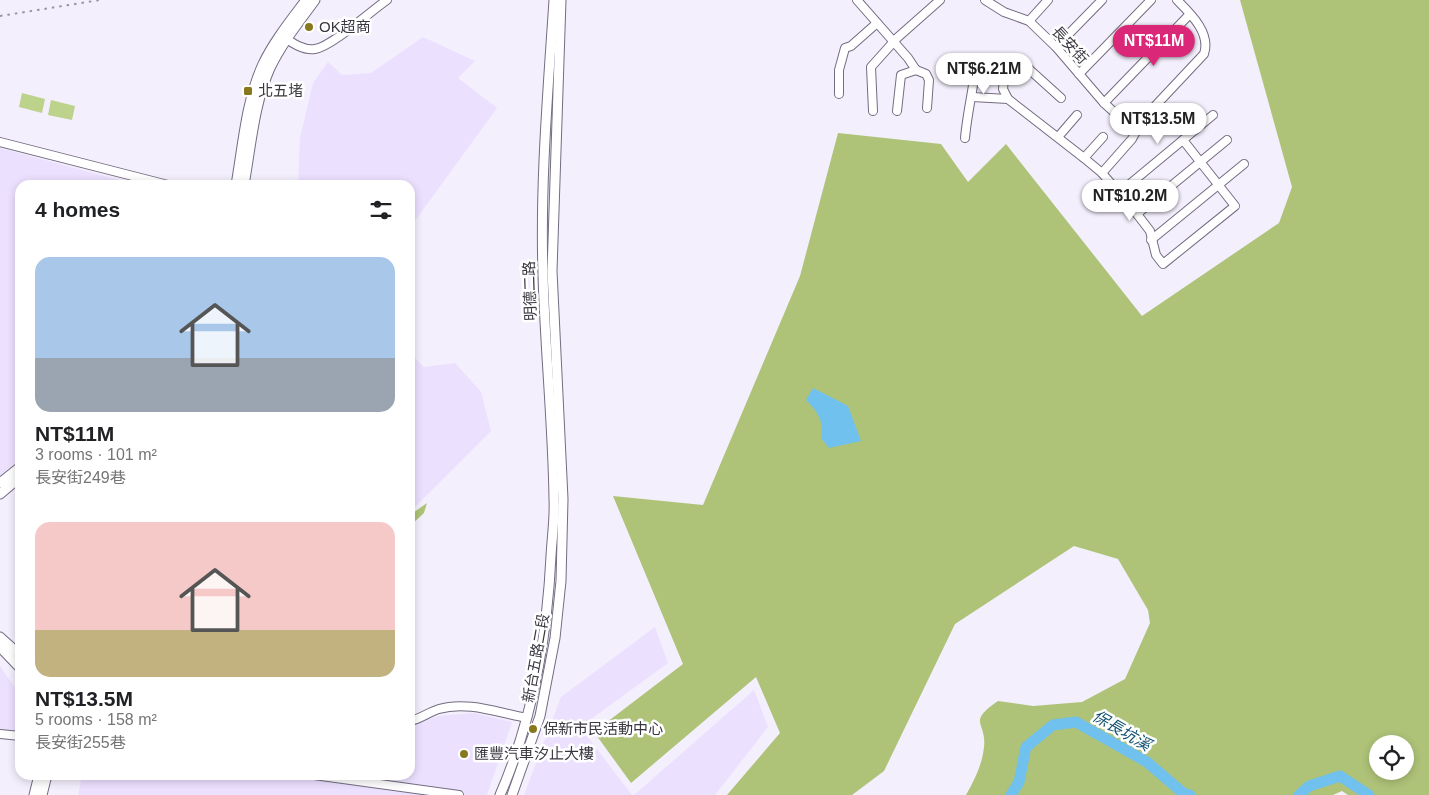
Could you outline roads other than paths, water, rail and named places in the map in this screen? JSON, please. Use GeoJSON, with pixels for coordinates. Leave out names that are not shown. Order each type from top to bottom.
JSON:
{"type":"FeatureCollection","features":[{"type":"Feature","properties":{"kind":"main road"},"geometry":{"type":"LineString","coordinates":[[237,180],[252,93],[263,64],[284,37],[306,0]]}},
{"type":"Feature","properties":{"kind":"main road"},"geometry":{"type":"LineString","coordinates":[[291,26],[315,0]]}},
{"type":"Feature","properties":{"kind":"main road","name":"明德二路"},"geometry":{"type":"LineString","coordinates":[[550,582],[554,500],[545,341],[542,225],[554,0]]}},
{"type":"Feature","properties":{"kind":"main road","name":"明德二路"},"geometry":{"type":"LineString","coordinates":[[561,0],[552,271],[563,499],[561,581]]}},
{"type":"Feature","properties":{"kind":"main road"},"geometry":{"type":"LineString","coordinates":[[245,180],[260,95],[284,37]]}},
{"type":"Feature","properties":{"kind":"main road"},"geometry":{"type":"LineString","coordinates":[[0,483],[15,471]]}},
{"type":"Feature","properties":{"kind":"main road"},"geometry":{"type":"LineString","coordinates":[[0,494],[15,481]]}},
{"type":"Feature","properties":{"kind":"main road","name":"新台五路二段"},"geometry":{"type":"LineString","coordinates":[[512,795],[540,716],[555,638],[561,581]]}},
{"type":"Feature","properties":{"kind":"main road","name":"新台五路二段"},"geometry":{"type":"LineString","coordinates":[[500,795],[518,751],[530,710],[548,616],[550,582]]}},
{"type":"Feature","properties":{"kind":"main road"},"geometry":{"type":"LineString","coordinates":[[0,637],[15,650]]}},
{"type":"Feature","properties":{"kind":"main road"},"geometry":{"type":"LineString","coordinates":[[0,647],[15,663]]}},
{"type":"Feature","properties":{"kind":"main road"},"geometry":{"type":"LineString","coordinates":[[34,795],[38,780]]}},
{"type":"Feature","properties":{"kind":"main road"},"geometry":{"type":"LineString","coordinates":[[42,795],[46,780]]}},
{"type":"Feature","properties":{"kind":"street"},"geometry":{"type":"LineString","coordinates":[[284,37],[305,49],[316,49],[328,44],[387,0]]}},
{"type":"Feature","properties":{"kind":"street"},"geometry":{"type":"LineString","coordinates":[[857,0],[908,58],[916,70],[926,74],[930,80],[927,108]]}},
{"type":"Feature","properties":{"kind":"street"},"geometry":{"type":"LineString","coordinates":[[873,111],[871,67],[893,42],[940,0]]}},
{"type":"Feature","properties":{"kind":"street","name":"長安街"},"geometry":{"type":"LineString","coordinates":[[985,0],[994,7],[1029,21],[1056,47],[1104,102],[1136,132]]}},
{"type":"Feature","properties":{"kind":"street"},"geometry":{"type":"LineString","coordinates":[[994,7],[1000,0]]}},
{"type":"Feature","properties":{"kind":"street"},"geometry":{"type":"LineString","coordinates":[[1029,21],[1048,0]]}},
{"type":"Feature","properties":{"kind":"street"},"geometry":{"type":"LineString","coordinates":[[1056,47],[1102,0]]}},
{"type":"Feature","properties":{"kind":"street"},"geometry":{"type":"LineString","coordinates":[[1079,74],[1151,0]]}},
{"type":"Feature","properties":{"kind":"street"},"geometry":{"type":"LineString","coordinates":[[1102,173],[1136,132],[1142,120],[1204,54],[1206,46],[1200,25],[1177,0]]}},
{"type":"Feature","properties":{"kind":"street"},"geometry":{"type":"LineString","coordinates":[[1104,102],[1189,15]]}},
{"type":"Feature","properties":{"kind":"street"},"geometry":{"type":"LineString","coordinates":[[839,94],[839,70],[844,48],[851,46],[877,24]]}},
{"type":"Feature","properties":{"kind":"street"},"geometry":{"type":"LineString","coordinates":[[965,138],[968,105],[972,97],[975,72],[1005,70],[1020,61],[1061,98]]}},
{"type":"Feature","properties":{"kind":"street"},"geometry":{"type":"LineString","coordinates":[[897,111],[901,75],[916,70]]}},
{"type":"Feature","properties":{"kind":"street"},"geometry":{"type":"LineString","coordinates":[[1005,70],[1003,89],[1008,98],[1102,173],[1138,214],[1150,231],[1151,240],[1163,264],[1235,206],[1183,140]]}},
{"type":"Feature","properties":{"kind":"street"},"geometry":{"type":"LineString","coordinates":[[972,97],[1008,98]]}},
{"type":"Feature","properties":{"kind":"street"},"geometry":{"type":"LineString","coordinates":[[1058,138],[1077,115]]}},
{"type":"Feature","properties":{"kind":"street"},"geometry":{"type":"LineString","coordinates":[[1119,193],[1213,115]]}},
{"type":"Feature","properties":{"kind":"street"},"geometry":{"type":"LineString","coordinates":[[1084,158],[1103,137]]}},
{"type":"Feature","properties":{"kind":"street"},"geometry":{"type":"LineString","coordinates":[[1138,214],[1227,140]]}},
{"type":"Feature","properties":{"kind":"street"},"geometry":{"type":"LineString","coordinates":[[0,142],[148,180]]}},
{"type":"Feature","properties":{"kind":"street"},"geometry":{"type":"LineString","coordinates":[[1151,240],[1217,184],[1244,164]]}},
{"type":"Feature","properties":{"kind":"street"},"geometry":{"type":"LineString","coordinates":[[415,719],[440,709],[458,707],[474,707],[522,717]]}},
{"type":"Feature","properties":{"kind":"street"},"geometry":{"type":"LineString","coordinates":[[0,734],[15,736]]}},
{"type":"Feature","properties":{"kind":"street"},"geometry":{"type":"LineString","coordinates":[[350,780],[459,795]]}},
{"type":"Feature","properties":{"kind":"water"},"geometry":{"type":"Polygon","coordinates":[[[813,388],[848,406],[861,441],[829,448],[821,438],[822,427],[819,417],[806,400],[813,388]]]}},
{"type":"Feature","properties":{"kind":"waterway","name":"保長坑溪"},"geometry":{"type":"LineString","coordinates":[[1011,795],[1019,782],[1026,747],[1053,725],[1076,722],[1147,762],[1183,793],[1190,795]]}},
{"type":"Feature","properties":{"kind":"waterway"},"geometry":{"type":"LineString","coordinates":[[1299,795],[1309,786],[1340,776],[1369,795]]}},
{"type":"Feature","properties":{"kind":"railway"},"geometry":{"type":"LineString","coordinates":[[0,16],[100,0]]}},
{"type":"Feature","properties":{"kind":"place","name":"OK超商"},"geometry":{"type":"Point","coordinates":[309,27]}},
{"type":"Feature","properties":{"kind":"place","name":"北五堵"},"geometry":{"type":"Point","coordinates":[248,91]}},
{"type":"Feature","properties":{"kind":"place","name":"保新市民活動中心"},"geometry":{"type":"Point","coordinates":[533,729]}},
{"type":"Feature","properties":{"kind":"place","name":"匯豐汽車汐止大樓"},"geometry":{"type":"Point","coordinates":[464,754]}}]}
